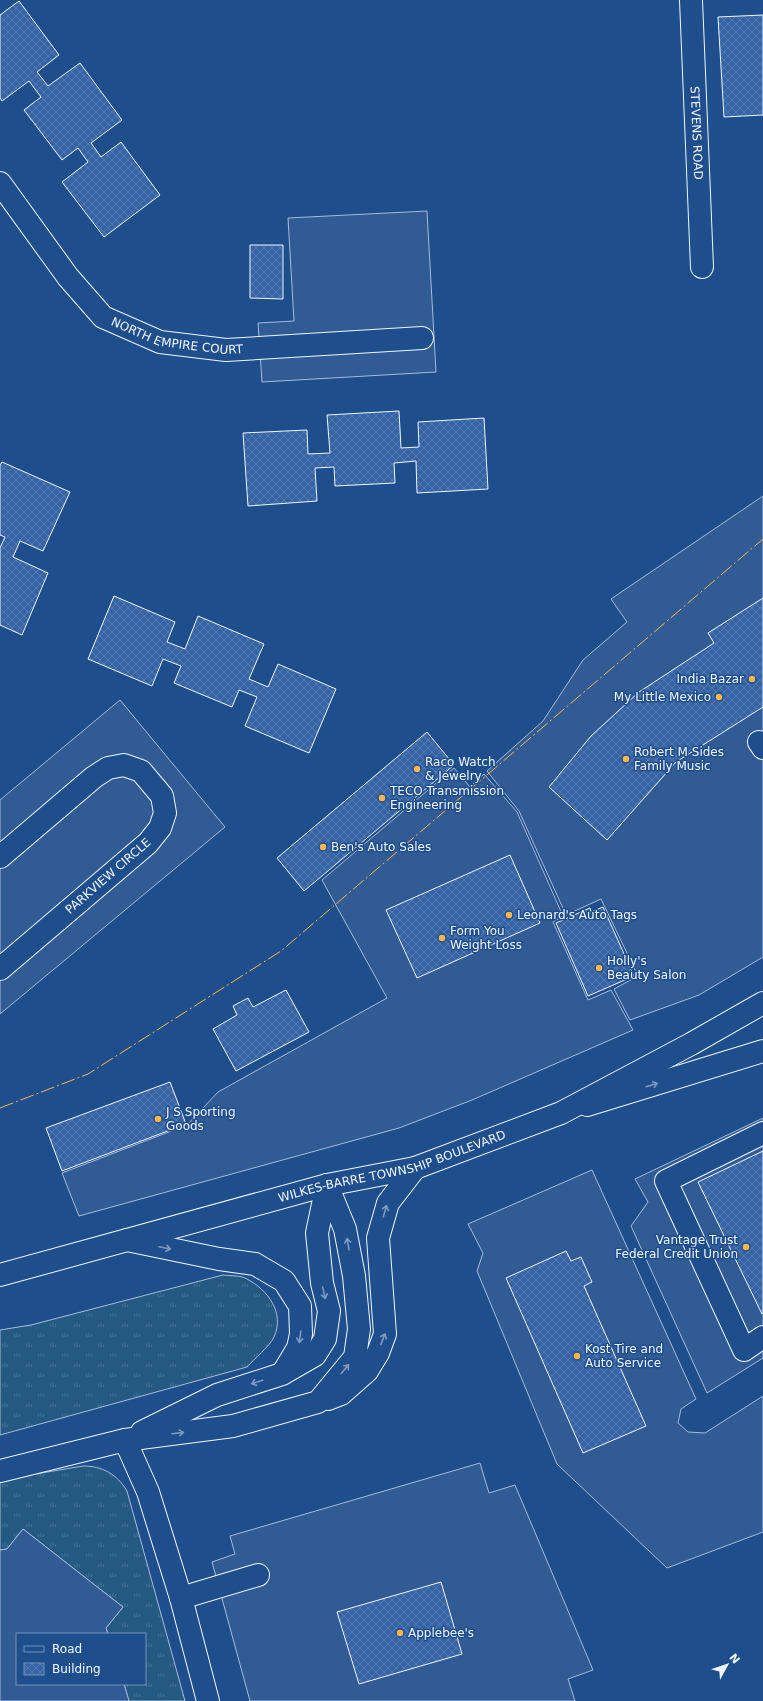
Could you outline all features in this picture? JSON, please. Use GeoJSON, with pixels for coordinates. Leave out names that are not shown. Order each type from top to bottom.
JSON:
{"type":"FeatureCollection","features":[{"type":"Feature","properties":{"kind":"street","name":"STEVENS ROAD"},"geometry":{"type":"LineString","coordinates":[[691,0],[702,267]]}},
{"type":"Feature","properties":{"kind":"street","name":"NORTH EMPIRE COURT"},"geometry":{"type":"LineString","coordinates":[[0,183],[68,277],[103,317],[160,342],[226,350],[422,338]]}},
{"type":"Feature","properties":{"kind":"street","name":"PARKVIEW CIRCLE"},"geometry":{"type":"LineString","coordinates":[[0,856],[94,777],[108,768],[124,765],[141,771],[162,796],[165,813],[160,828],[148,843],[0,969]]}},
{"type":"Feature","properties":{"kind":"street","name":"WILKES-BARRE TOWNSHIP BOULEVARD"},"geometry":{"type":"LineString","coordinates":[[0,1275],[326,1185],[415,1168],[561,1113],[691,1044],[763,1003]]}},
{"type":"Feature","properties":{"kind":"street"},"geometry":{"type":"LineString","coordinates":[[561,1113],[763,1051]]}},
{"type":"Feature","properties":{"kind":"street"},"geometry":{"type":"LineString","coordinates":[[761,1342],[744,1350],[666,1181],[763,1133]]}},
{"type":"Feature","properties":{"kind":"street"},"geometry":{"type":"LineString","coordinates":[[0,1471],[125,1440],[232,1426],[341,1394],[367,1371],[378,1352],[385,1334],[378,1238],[388,1203],[415,1168]]}},
{"type":"Feature","properties":{"kind":"street"},"geometry":{"type":"LineString","coordinates":[[318,1402],[355,1357],[358,1329],[354,1276],[345,1229],[326,1185]]}},
{"type":"Feature","properties":{"kind":"street"},"geometry":{"type":"LineString","coordinates":[[125,1440],[217,1394],[282,1374],[315,1355],[325,1339],[329,1311],[322,1283],[317,1233],[326,1185]]}},
{"type":"Feature","properties":{"kind":"street"},"geometry":{"type":"LineString","coordinates":[[127,1240],[219,1259],[255,1264],[284,1282],[300,1306],[301,1334],[298,1348],[282,1374]]}},
{"type":"Feature","properties":{"kind":"street"},"geometry":{"type":"LineString","coordinates":[[125,1440],[148,1492],[181,1598],[208,1701]]}},
{"type":"Feature","properties":{"kind":"street"},"geometry":{"type":"LineString","coordinates":[[181,1598],[258,1575]]}},
{"type":"Feature","properties":{"kind":"green space"},"geometry":{"type":"Polygon","coordinates":[[[223,1275],[242,1277],[255,1284],[268,1296],[276,1311],[277,1328],[272,1341],[247,1367],[0,1435],[0,1330],[31,1325],[223,1275]]]}},
{"type":"Feature","properties":{"kind":"green space"},"geometry":{"type":"Polygon","coordinates":[[[90,1466],[103,1469],[119,1480],[127,1491],[185,1701],[129,1701],[124,1685],[146,1685],[146,1633],[108,1633],[106,1628],[123,1607],[23,1529],[7,1549],[0,1550],[0,1480],[90,1466]]]}},
{"type":"Feature","properties":{"kind":"shaded area"},"geometry":{"type":"Polygon","coordinates":[[[427,211],[436,372],[262,382],[258,323],[294,321],[288,218],[427,211]]]}},
{"type":"Feature","properties":{"kind":"shaded area"},"geometry":{"type":"Polygon","coordinates":[[[763,496],[763,957],[699,995],[630,1020],[614,989],[638,976],[601,899],[566,915],[519,811],[487,771],[543,721],[583,660],[627,622],[611,599],[763,496]]]}},
{"type":"Feature","properties":{"kind":"shaded area"},"geometry":{"type":"Polygon","coordinates":[[[120,700],[225,827],[0,1014],[0,800],[120,700]]]}},
{"type":"Feature","properties":{"kind":"shaded area"},"geometry":{"type":"Polygon","coordinates":[[[454,768],[470,787],[484,774],[517,812],[563,916],[553,922],[588,1000],[611,990],[633,1030],[472,1100],[399,1128],[79,1216],[62,1173],[187,1125],[218,1092],[387,998],[322,880],[454,768]]]}},
{"type":"Feature","properties":{"kind":"shaded area"},"geometry":{"type":"Polygon","coordinates":[[[763,1118],[763,1358],[707,1393],[631,1226],[648,1202],[635,1179],[763,1118]]]}},
{"type":"Feature","properties":{"kind":"shaded area"},"geometry":{"type":"Polygon","coordinates":[[[592,1170],[696,1399],[681,1409],[678,1423],[688,1432],[705,1433],[763,1396],[763,1532],[667,1568],[557,1464],[477,1271],[483,1253],[468,1224],[592,1170]]]}},
{"type":"Feature","properties":{"kind":"shaded area"},"geometry":{"type":"Polygon","coordinates":[[[480,1463],[489,1493],[515,1485],[593,1670],[568,1679],[575,1701],[250,1701],[212,1562],[235,1554],[230,1536],[480,1463]]]}},
{"type":"Feature","properties":{"kind":"shaded area"},"geometry":{"type":"Polygon","coordinates":[[[23,1529],[123,1607],[106,1628],[108,1633],[16,1633],[16,1685],[124,1685],[129,1701],[0,1701],[0,1550],[7,1549],[23,1529]]]}},
{"type":"Feature","properties":{"kind":"building"},"geometry":{"type":"Polygon","coordinates":[[[19,1],[59,55],[37,72],[48,86],[80,63],[122,120],[91,143],[101,157],[121,142],[160,195],[104,237],[62,182],[88,162],[78,148],[62,160],[24,110],[41,97],[29,81],[2,101],[0,98],[0,15],[19,1]]]}},
{"type":"Feature","properties":{"kind":"building"},"geometry":{"type":"Polygon","coordinates":[[[763,15],[763,115],[724,117],[718,17],[763,15]]]}},
{"type":"Feature","properties":{"kind":"building"},"geometry":{"type":"Polygon","coordinates":[[[250,245],[283,245],[283,299],[250,298],[250,245]]]}},
{"type":"Feature","properties":{"kind":"building"},"geometry":{"type":"Polygon","coordinates":[[[399,411],[401,448],[419,447],[418,422],[484,418],[488,489],[417,493],[416,461],[394,463],[395,483],[335,486],[334,467],[315,468],[317,501],[248,506],[243,433],[307,430],[308,454],[330,453],[327,415],[399,411]]]}},
{"type":"Feature","properties":{"kind":"building"},"geometry":{"type":"Polygon","coordinates":[[[2,462],[70,492],[43,551],[20,541],[13,557],[48,573],[22,635],[0,625],[0,548],[5,537],[0,535],[0,465],[2,462]]]}},
{"type":"Feature","properties":{"kind":"building"},"geometry":{"type":"Polygon","coordinates":[[[114,596],[175,622],[167,642],[185,649],[198,616],[264,644],[249,679],[268,687],[278,664],[336,689],[309,753],[245,726],[257,697],[239,690],[232,707],[174,683],[181,666],[163,659],[152,686],[88,659],[114,596]]]}},
{"type":"Feature","properties":{"kind":"building"},"geometry":{"type":"Polygon","coordinates":[[[763,598],[763,707],[676,762],[607,840],[549,787],[591,736],[639,692],[714,643],[708,633],[763,598]]]}},
{"type":"Feature","properties":{"kind":"building"},"geometry":{"type":"Polygon","coordinates":[[[427,732],[454,765],[304,891],[277,858],[427,732]]]}},
{"type":"Feature","properties":{"kind":"building"},"geometry":{"type":"Polygon","coordinates":[[[510,855],[540,923],[417,978],[386,910],[510,855]]]}},
{"type":"Feature","properties":{"kind":"building"},"geometry":{"type":"Polygon","coordinates":[[[603,907],[634,976],[588,996],[556,923],[590,908],[591,912],[603,907]]]}},
{"type":"Feature","properties":{"kind":"building"},"geometry":{"type":"Polygon","coordinates":[[[286,990],[309,1032],[236,1071],[213,1029],[237,1015],[233,1006],[248,998],[253,1007],[286,990]]]}},
{"type":"Feature","properties":{"kind":"building"},"geometry":{"type":"Polygon","coordinates":[[[170,1082],[186,1124],[62,1171],[46,1128],[170,1082]]]}},
{"type":"Feature","properties":{"kind":"building","name":"Vantage Trust Federal Credit Union"},"geometry":{"type":"Polygon","coordinates":[[[763,1151],[763,1313],[762,1314],[698,1182],[763,1151]]]}},
{"type":"Feature","properties":{"kind":"building","name":"Kost Tire and Auto Service"},"geometry":{"type":"Polygon","coordinates":[[[566,1251],[571,1261],[581,1257],[592,1282],[584,1286],[646,1426],[583,1453],[506,1278],[566,1251]]]}},
{"type":"Feature","properties":{"kind":"building","name":"Applebee's"},"geometry":{"type":"Polygon","coordinates":[[[441,1582],[462,1654],[359,1684],[337,1612],[441,1582]]]}},
{"type":"Feature","properties":{"kind":"power"},"geometry":{"type":"LineString","coordinates":[[0,1108],[88,1074],[281,951],[763,539]]}},
{"type":"Feature","properties":{"kind":"place","name":"India Bazar"},"geometry":{"type":"Point","coordinates":[752,679]}},
{"type":"Feature","properties":{"kind":"place","name":"My Little Mexico"},"geometry":{"type":"Point","coordinates":[719,697]}},
{"type":"Feature","properties":{"kind":"place","name":"Robert M Sides Family Music"},"geometry":{"type":"Point","coordinates":[626,759]}},
{"type":"Feature","properties":{"kind":"place","name":"Raco Watch & Jewelry"},"geometry":{"type":"Point","coordinates":[417,769]}},
{"type":"Feature","properties":{"kind":"place","name":"TECO Transmission Engineering"},"geometry":{"type":"Point","coordinates":[382,798]}},
{"type":"Feature","properties":{"kind":"place","name":"Ben's Auto Sales"},"geometry":{"type":"Point","coordinates":[323,847]}},
{"type":"Feature","properties":{"kind":"place","name":"Leonard's Auto Tags"},"geometry":{"type":"Point","coordinates":[509,915]}},
{"type":"Feature","properties":{"kind":"place","name":"Form You Weight Loss"},"geometry":{"type":"Point","coordinates":[442,938]}},
{"type":"Feature","properties":{"kind":"place","name":"Holly's Beauty Salon"},"geometry":{"type":"Point","coordinates":[599,968]}},
{"type":"Feature","properties":{"kind":"place","name":"J S Sporting Goods"},"geometry":{"type":"Point","coordinates":[158,1119]}},
{"type":"Feature","properties":{"kind":"place","name":"Vantage Trust Federal Credit Union"},"geometry":{"type":"Point","coordinates":[746,1247]}},
{"type":"Feature","properties":{"kind":"place","name":"Kost Tire and Auto Service"},"geometry":{"type":"Point","coordinates":[577,1356]}},
{"type":"Feature","properties":{"kind":"place","name":"Applebee's"},"geometry":{"type":"Point","coordinates":[400,1633]}}]}
